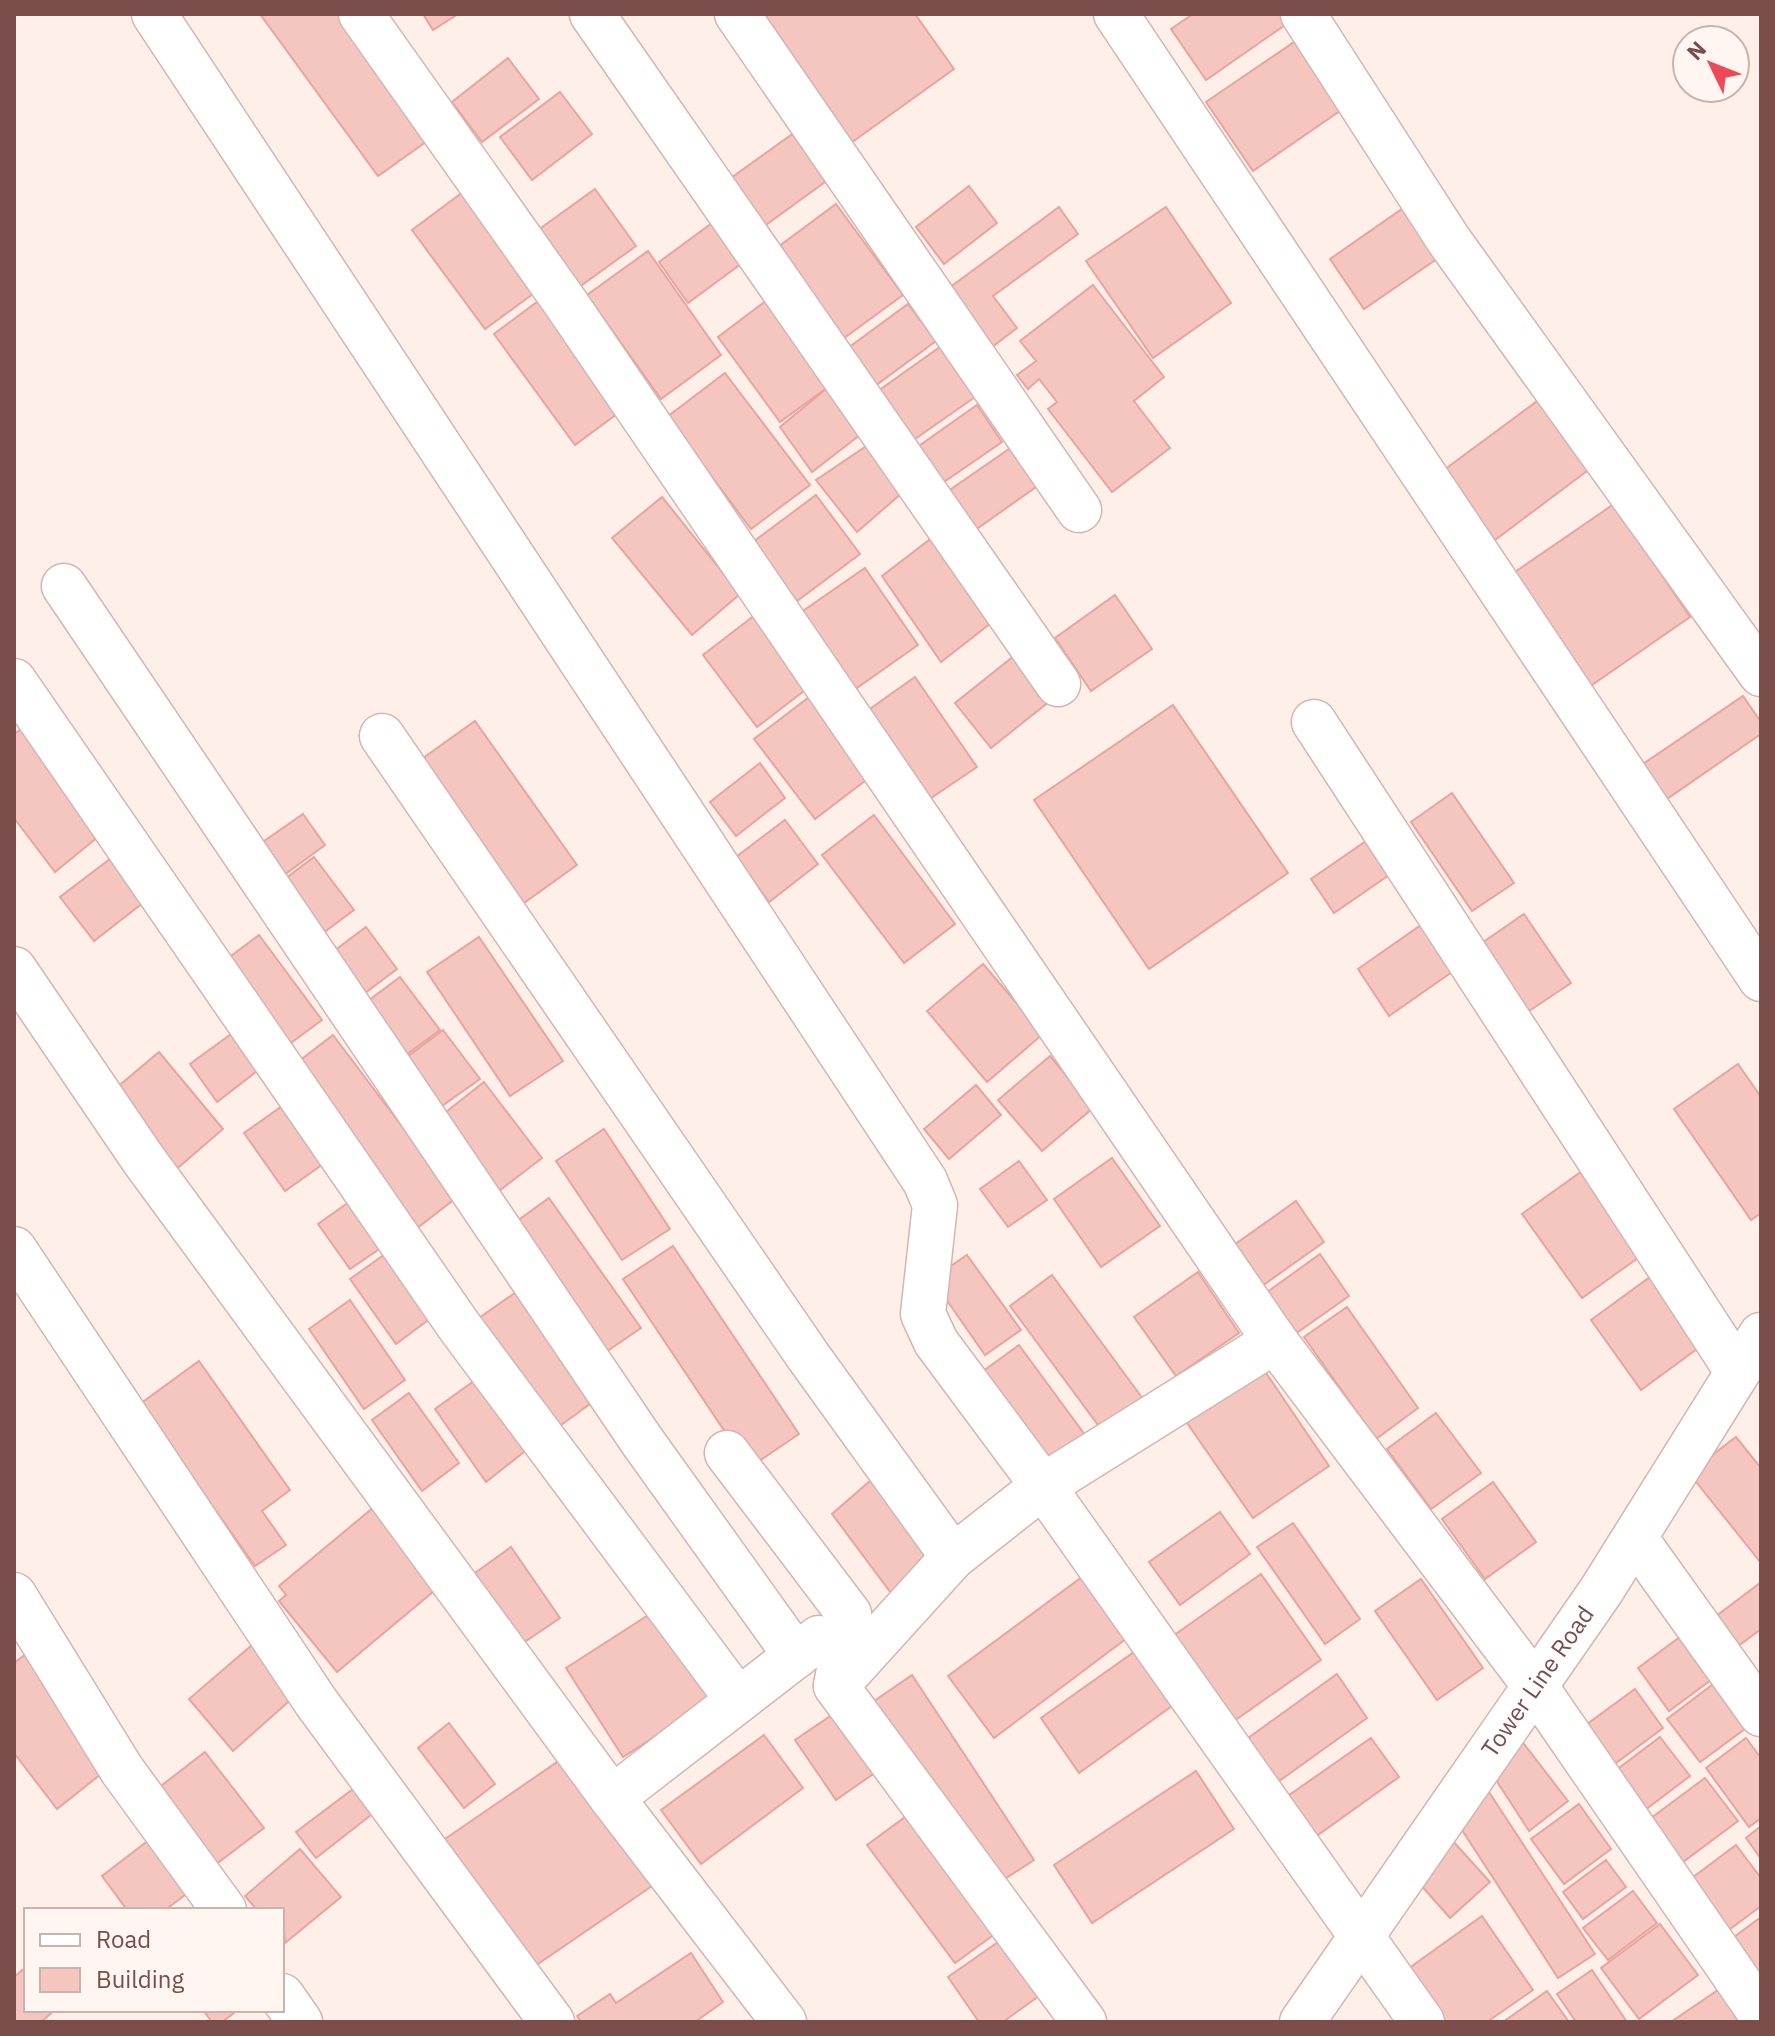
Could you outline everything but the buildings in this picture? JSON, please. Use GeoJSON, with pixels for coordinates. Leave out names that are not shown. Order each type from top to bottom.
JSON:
{"type":"FeatureCollection","features":[{"type":"Feature","properties":{"kind":"street"},"geometry":{"type":"LineString","coordinates":[[154,14],[925,1181],[935,1205],[923,1314],[936,1342],[1043,1486],[1422,2022]]}},
{"type":"Feature","properties":{"kind":"street"},"geometry":{"type":"LineString","coordinates":[[361,14],[583,328],[1275,1341],[1535,1686],[1761,2014]]}},
{"type":"Feature","properties":{"kind":"street"},"geometry":{"type":"LineString","coordinates":[[592,14],[1058,684]]}},
{"type":"Feature","properties":{"kind":"street"},"geometry":{"type":"LineString","coordinates":[[737,14],[1079,510]]}},
{"type":"Feature","properties":{"kind":"street"},"geometry":{"type":"LineString","coordinates":[[1116,14],[1761,979]]}},
{"type":"Feature","properties":{"kind":"street"},"geometry":{"type":"LineString","coordinates":[[1303,14],[1448,239],[1761,674]]}},
{"type":"Feature","properties":{"kind":"street"},"geometry":{"type":"LineString","coordinates":[[64,586],[642,1441],[796,1656]]}},
{"type":"Feature","properties":{"kind":"street"},"geometry":{"type":"LineString","coordinates":[[14,681],[459,1326],[738,1700]]}},
{"type":"Feature","properties":{"kind":"street"},"geometry":{"type":"LineString","coordinates":[[1314,722],[1737,1371]]}},
{"type":"Feature","properties":{"kind":"street"},"geometry":{"type":"LineString","coordinates":[[382,736],[808,1356],[953,1557]]}},
{"type":"Feature","properties":{"kind":"street"},"geometry":{"type":"LineString","coordinates":[[14,969],[143,1159],[612,1798],[784,2022]]}},
{"type":"Feature","properties":{"kind":"street"},"geometry":{"type":"LineString","coordinates":[[14,1249],[316,1702],[552,2022]]}},
{"type":"Feature","properties":{"kind":"street","name":"Tower Line Road"},"geometry":{"type":"LineString","coordinates":[[1302,2022],[1635,1538],[1761,1335]]}},
{"type":"Feature","properties":{"kind":"street"},"geometry":{"type":"LineString","coordinates":[[836,1686],[953,1557],[1043,1486],[1275,1341]]}},
{"type":"Feature","properties":{"kind":"street"},"geometry":{"type":"LineString","coordinates":[[727,1453],[849,1614],[836,1686],[1084,2022]]}},
{"type":"Feature","properties":{"kind":"street"},"geometry":{"type":"LineString","coordinates":[[1635,1538],[1761,1714]]}},
{"type":"Feature","properties":{"kind":"street"},"geometry":{"type":"LineString","coordinates":[[14,1595],[122,1770],[223,1908]]}},
{"type":"Feature","properties":{"kind":"street"},"geometry":{"type":"LineString","coordinates":[[612,1798],[849,1614]]}},
{"type":"Feature","properties":{"kind":"street"},"geometry":{"type":"LineString","coordinates":[[284,1999],[300,2022]]}}]}
